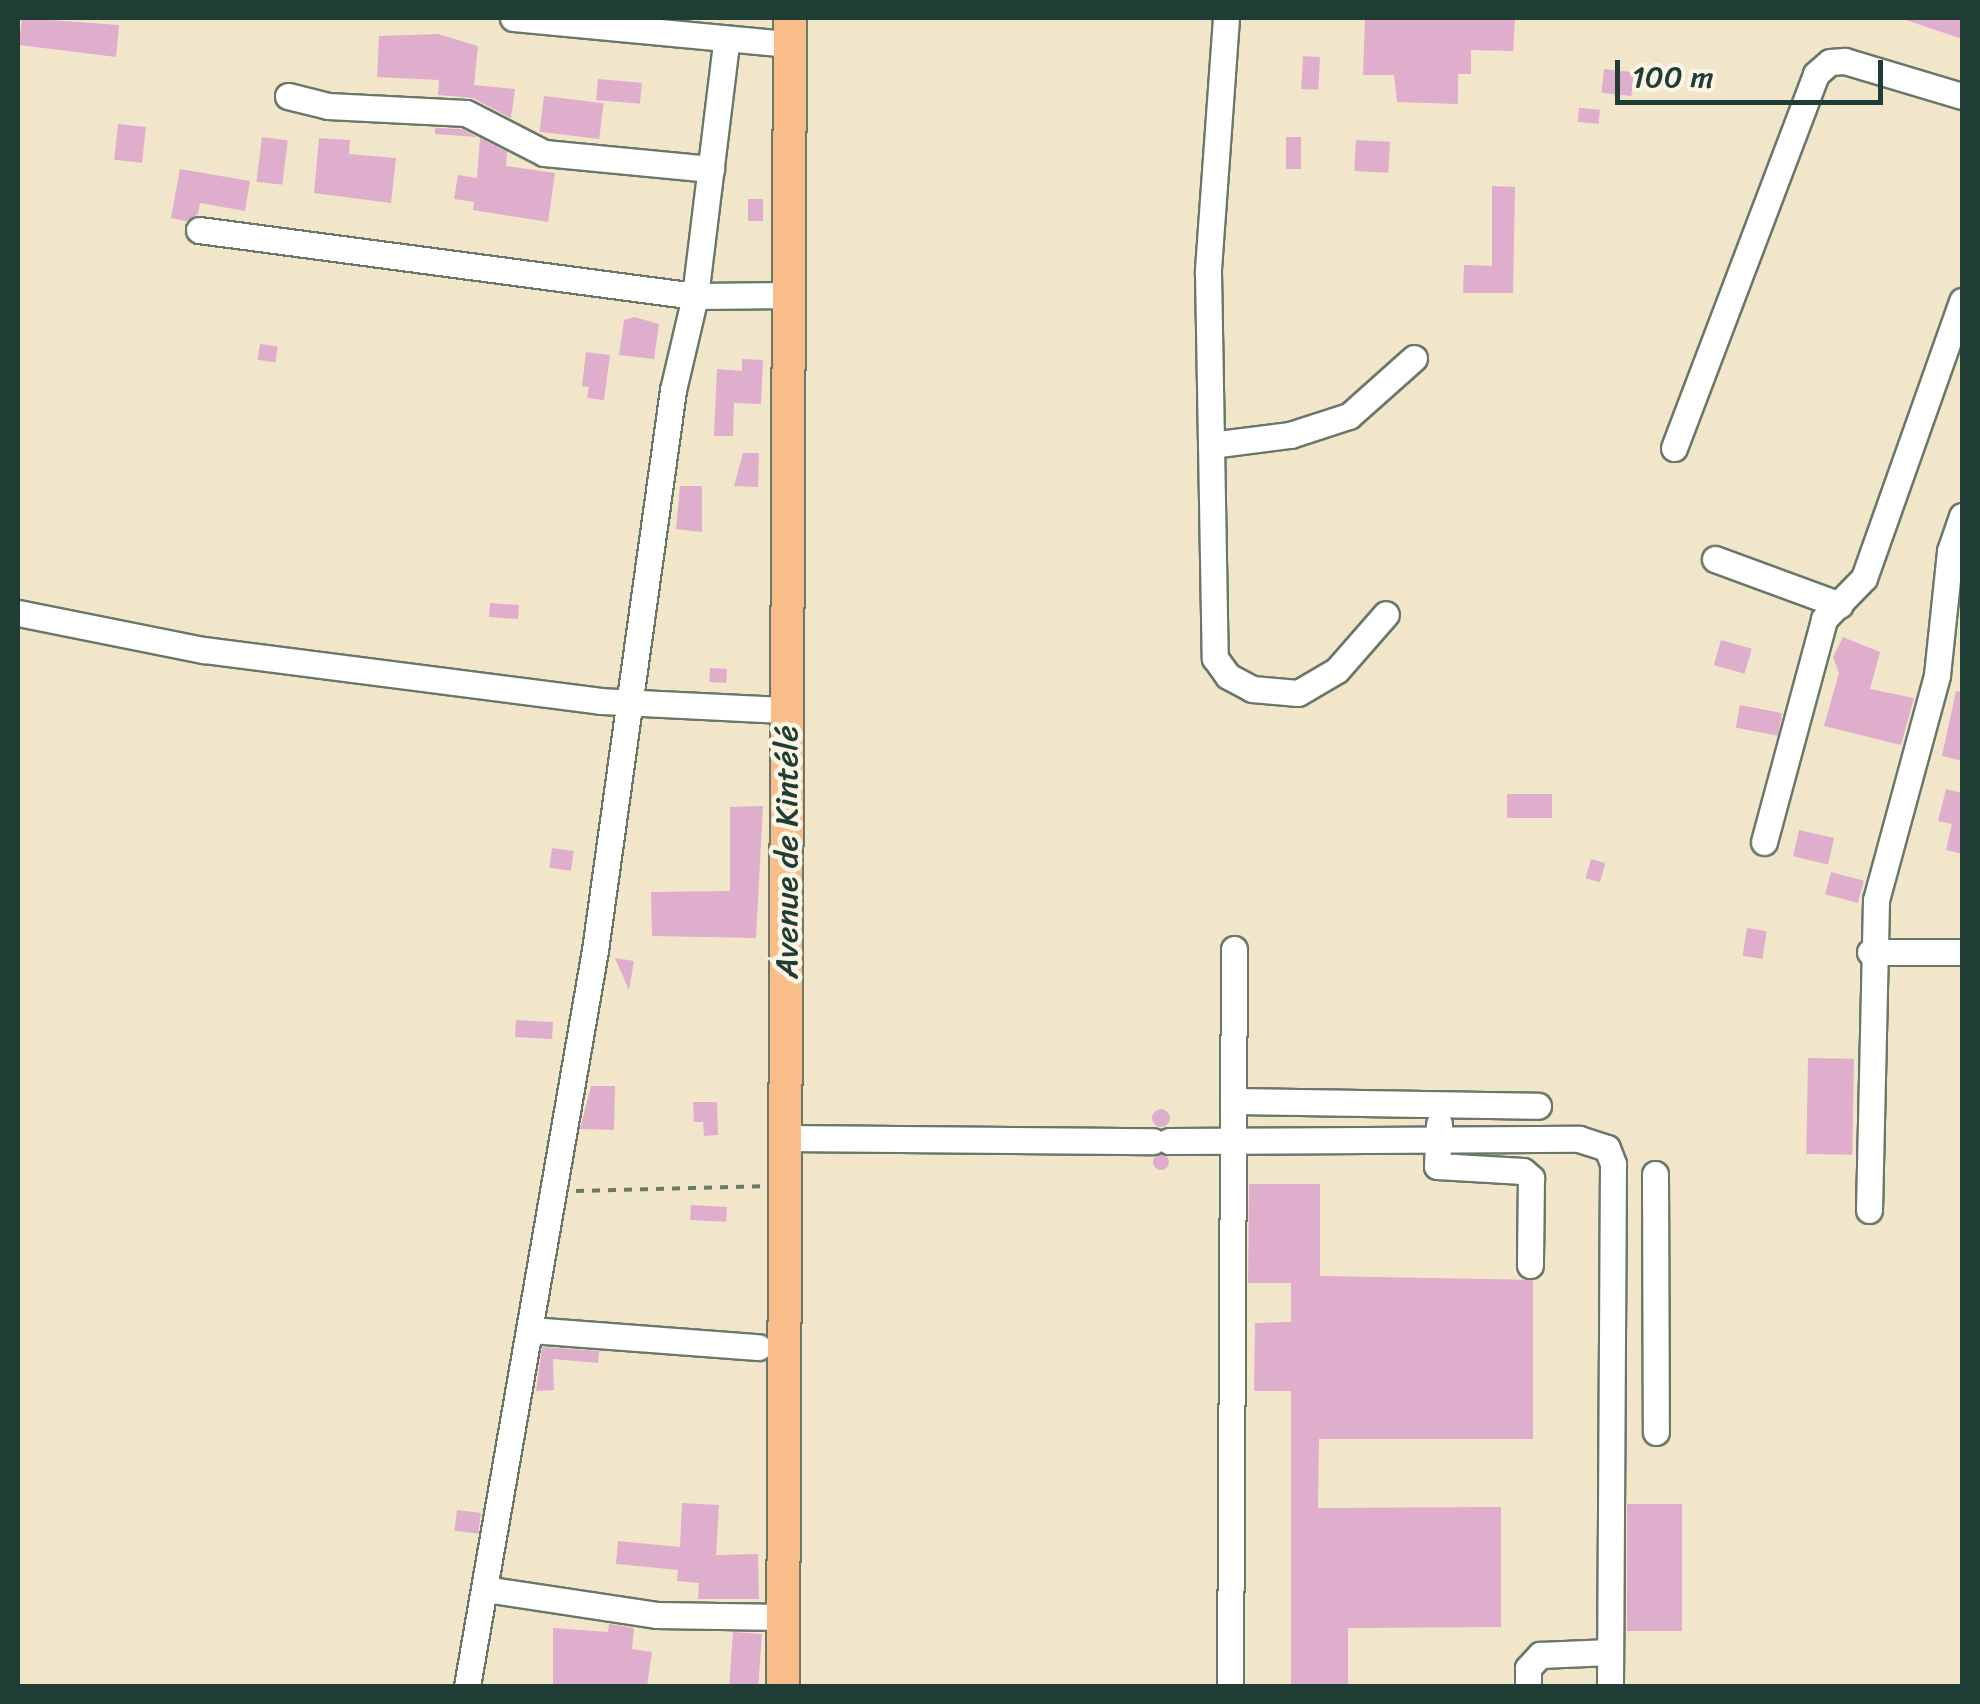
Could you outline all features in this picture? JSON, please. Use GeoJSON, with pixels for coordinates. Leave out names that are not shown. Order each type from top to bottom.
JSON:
{"type":"FeatureCollection","features":[{"type":"Feature","properties":{"kind":"main road","name":"Avenue de Kintélé"},"geometry":{"type":"LineString","coordinates":[[784,1686],[790,31]]}},
{"type":"Feature","properties":{"kind":"street"},"geometry":{"type":"LineString","coordinates":[[513,18],[726,42],[790,31]]}},
{"type":"Feature","properties":{"kind":"street"},"geometry":{"type":"LineString","coordinates":[[1226,18],[1208,272],[1215,658],[1228,676],[1252,690],[1298,692],[1337,670],[1386,614]]}},
{"type":"Feature","properties":{"kind":"street"},"geometry":{"type":"LineString","coordinates":[[466,1686],[595,950],[673,390],[694,296],[726,42]]}},
{"type":"Feature","properties":{"kind":"street"},"geometry":{"type":"LineString","coordinates":[[1674,448],[1816,74],[1830,62],[1845,61],[1962,96]]}},
{"type":"Feature","properties":{"kind":"street"},"geometry":{"type":"LineString","coordinates":[[288,96],[328,106],[466,113],[544,153],[710,169]]}},
{"type":"Feature","properties":{"kind":"street"},"geometry":{"type":"LineString","coordinates":[[199,230],[694,296],[790,295]]}},
{"type":"Feature","properties":{"kind":"street"},"geometry":{"type":"LineString","coordinates":[[1764,842],[1818,634],[1864,578],[1962,301]]}},
{"type":"Feature","properties":{"kind":"street"},"geometry":{"type":"LineString","coordinates":[[1211,445],[1328,425],[1367,404],[1414,358]]}},
{"type":"Feature","properties":{"kind":"street"},"geometry":{"type":"LineString","coordinates":[[1869,1210],[1870,952],[1883,870],[1953,636],[1950,552],[1962,516]]}},
{"type":"Feature","properties":{"kind":"street"},"geometry":{"type":"LineString","coordinates":[[1714,558],[1840,604]]}},
{"type":"Feature","properties":{"kind":"street"},"geometry":{"type":"LineString","coordinates":[[18,613],[204,650],[630,702],[786,710]]}},
{"type":"Feature","properties":{"kind":"street"},"geometry":{"type":"LineString","coordinates":[[1230,1686],[1234,949]]}},
{"type":"Feature","properties":{"kind":"street"},"geometry":{"type":"LineString","coordinates":[[1870,952],[1962,952]]}},
{"type":"Feature","properties":{"kind":"street"},"geometry":{"type":"LineString","coordinates":[[1234,1101],[1538,1106]]}},
{"type":"Feature","properties":{"kind":"street"},"geometry":{"type":"LineString","coordinates":[[1440,1104],[1437,1166],[1446,1170],[1514,1170],[1530,1178],[1530,1265]]}},
{"type":"Feature","properties":{"kind":"street"},"geometry":{"type":"LineString","coordinates":[[786,1138],[1580,1138],[1607,1148],[1612,1164],[1610,1686]]}},
{"type":"Feature","properties":{"kind":"street"},"geometry":{"type":"LineString","coordinates":[[1655,1174],[1656,1432]]}},
{"type":"Feature","properties":{"kind":"street"},"geometry":{"type":"LineString","coordinates":[[1612,1274],[1656,1274]]}},
{"type":"Feature","properties":{"kind":"street"},"geometry":{"type":"LineString","coordinates":[[530,1330],[758,1346]]}},
{"type":"Feature","properties":{"kind":"street"},"geometry":{"type":"LineString","coordinates":[[1612,1399],[1656,1399]]}},
{"type":"Feature","properties":{"kind":"street"},"geometry":{"type":"LineString","coordinates":[[485,1589],[656,1616],[784,1618]]}},
{"type":"Feature","properties":{"kind":"street"},"geometry":{"type":"LineString","coordinates":[[1528,1686],[1528,1668],[1540,1655],[1610,1652]]}},
{"type":"Feature","properties":{"kind":"path"},"geometry":{"type":"LineString","coordinates":[[550,1192],[786,1185]]}},
{"type":"Feature","properties":{"kind":"building"},"geometry":{"type":"Polygon","coordinates":[[[22,18],[119,25],[116,57],[19,45],[22,18]]]}},
{"type":"Feature","properties":{"kind":"building"},"geometry":{"type":"Polygon","coordinates":[[[1365,18],[1515,18],[1513,51],[1471,50],[1471,74],[1458,74],[1458,104],[1397,102],[1394,75],[1363,75],[1365,18]]]}},
{"type":"Feature","properties":{"kind":"building"},"geometry":{"type":"Polygon","coordinates":[[[1962,19],[1962,39],[1906,20],[1962,19]]]}},
{"type":"Feature","properties":{"kind":"building"},"geometry":{"type":"Polygon","coordinates":[[[438,34],[478,46],[474,85],[515,89],[511,118],[473,98],[438,95],[439,80],[377,77],[379,36],[438,34]]]}},
{"type":"Feature","properties":{"kind":"building"},"geometry":{"type":"Polygon","coordinates":[[[1303,56],[1320,57],[1318,90],[1301,89],[1303,56]]]}},
{"type":"Feature","properties":{"kind":"building"},"geometry":{"type":"Polygon","coordinates":[[[1604,69],[1634,72],[1631,96],[1601,93],[1604,69]]]}},
{"type":"Feature","properties":{"kind":"building"},"geometry":{"type":"Polygon","coordinates":[[[598,79],[642,83],[640,104],[596,100],[598,79]]]}},
{"type":"Feature","properties":{"kind":"building"},"geometry":{"type":"Polygon","coordinates":[[[544,96],[604,103],[599,139],[540,132],[544,96]]]}},
{"type":"Feature","properties":{"kind":"building"},"geometry":{"type":"Polygon","coordinates":[[[1579,108],[1600,110],[1599,124],[1578,122],[1579,108]]]}},
{"type":"Feature","properties":{"kind":"building"},"geometry":{"type":"Polygon","coordinates":[[[118,124],[146,127],[142,163],[114,160],[118,124]]]}},
{"type":"Feature","properties":{"kind":"building"},"geometry":{"type":"Polygon","coordinates":[[[435,128],[462,129],[477,137],[435,134],[435,128]]]}},
{"type":"Feature","properties":{"kind":"building"},"geometry":{"type":"Polygon","coordinates":[[[262,137],[288,140],[282,185],[257,182],[262,137]]]}},
{"type":"Feature","properties":{"kind":"building"},"geometry":{"type":"Polygon","coordinates":[[[1286,137],[1301,137],[1301,169],[1286,169],[1286,137]]]}},
{"type":"Feature","properties":{"kind":"building"},"geometry":{"type":"Polygon","coordinates":[[[319,138],[350,140],[349,154],[396,158],[391,203],[314,193],[319,138]]]}},
{"type":"Feature","properties":{"kind":"building"},"geometry":{"type":"Polygon","coordinates":[[[480,138],[507,152],[506,166],[555,173],[548,222],[473,210],[474,202],[454,199],[458,175],[477,178],[480,138]]]}},
{"type":"Feature","properties":{"kind":"building"},"geometry":{"type":"Polygon","coordinates":[[[1356,140],[1390,142],[1388,173],[1354,171],[1356,140]]]}},
{"type":"Feature","properties":{"kind":"building"},"geometry":{"type":"Polygon","coordinates":[[[180,169],[250,181],[245,211],[200,203],[198,214],[186,221],[171,218],[180,169]]]}},
{"type":"Feature","properties":{"kind":"building"},"geometry":{"type":"Polygon","coordinates":[[[1492,186],[1515,187],[1513,293],[1463,293],[1464,265],[1492,266],[1492,186]]]}},
{"type":"Feature","properties":{"kind":"building"},"geometry":{"type":"Polygon","coordinates":[[[748,199],[763,199],[763,221],[748,221],[748,199]]]}},
{"type":"Feature","properties":{"kind":"building"},"geometry":{"type":"Polygon","coordinates":[[[634,317],[659,324],[654,359],[619,355],[624,320],[634,317]]]}},
{"type":"Feature","properties":{"kind":"building"},"geometry":{"type":"Polygon","coordinates":[[[260,344],[278,347],[275,363],[257,360],[260,344]]]}},
{"type":"Feature","properties":{"kind":"building"},"geometry":{"type":"Polygon","coordinates":[[[586,352],[610,355],[604,400],[587,398],[589,387],[582,386],[586,352]]]}},
{"type":"Feature","properties":{"kind":"building"},"geometry":{"type":"Polygon","coordinates":[[[742,359],[763,360],[761,404],[734,403],[733,436],[714,436],[717,369],[742,371],[742,359]]]}},
{"type":"Feature","properties":{"kind":"building"},"geometry":{"type":"Polygon","coordinates":[[[743,453],[759,453],[758,487],[734,486],[743,453]]]}},
{"type":"Feature","properties":{"kind":"building"},"geometry":{"type":"Polygon","coordinates":[[[680,486],[702,486],[702,532],[676,529],[680,486]]]}},
{"type":"Feature","properties":{"kind":"building"},"geometry":{"type":"Polygon","coordinates":[[[490,603],[519,605],[518,619],[489,617],[490,603]]]}},
{"type":"Feature","properties":{"kind":"building"},"geometry":{"type":"Polygon","coordinates":[[[1843,637],[1880,652],[1870,689],[1914,698],[1901,745],[1824,726],[1839,673],[1833,657],[1843,637]]]}},
{"type":"Feature","properties":{"kind":"building"},"geometry":{"type":"Polygon","coordinates":[[[1721,640],[1752,649],[1745,674],[1714,665],[1721,640]]]}},
{"type":"Feature","properties":{"kind":"building"},"geometry":{"type":"Polygon","coordinates":[[[710,668],[727,669],[726,683],[709,682],[710,668]]]}},
{"type":"Feature","properties":{"kind":"building"},"geometry":{"type":"Polygon","coordinates":[[[1956,691],[1962,692],[1962,761],[1942,756],[1956,691]]]}},
{"type":"Feature","properties":{"kind":"building"},"geometry":{"type":"Polygon","coordinates":[[[1740,705],[1782,713],[1778,736],[1736,728],[1740,705]]]}},
{"type":"Feature","properties":{"kind":"building"},"geometry":{"type":"Polygon","coordinates":[[[1946,789],[1962,793],[1962,854],[1946,850],[1952,824],[1938,821],[1946,789]]]}},
{"type":"Feature","properties":{"kind":"building"},"geometry":{"type":"Polygon","coordinates":[[[1507,794],[1552,794],[1552,818],[1507,818],[1507,794]]]}},
{"type":"Feature","properties":{"kind":"building"},"geometry":{"type":"Polygon","coordinates":[[[763,806],[756,938],[652,936],[651,892],[730,891],[730,807],[763,806]]]}},
{"type":"Feature","properties":{"kind":"building"},"geometry":{"type":"Polygon","coordinates":[[[1799,830],[1834,838],[1828,864],[1793,856],[1799,830]]]}},
{"type":"Feature","properties":{"kind":"building"},"geometry":{"type":"Polygon","coordinates":[[[552,848],[574,851],[571,871],[549,868],[552,848]]]}},
{"type":"Feature","properties":{"kind":"building"},"geometry":{"type":"Polygon","coordinates":[[[1591,859],[1605,863],[1600,882],[1585,878],[1591,859]]]}},
{"type":"Feature","properties":{"kind":"building"},"geometry":{"type":"Polygon","coordinates":[[[1831,872],[1864,881],[1858,903],[1825,894],[1831,872]]]}},
{"type":"Feature","properties":{"kind":"building"},"geometry":{"type":"Polygon","coordinates":[[[1747,928],[1767,931],[1762,959],[1743,956],[1747,928]]]}},
{"type":"Feature","properties":{"kind":"building"},"geometry":{"type":"Polygon","coordinates":[[[615,958],[634,961],[629,990],[615,958]]]}},
{"type":"Feature","properties":{"kind":"building"},"geometry":{"type":"Polygon","coordinates":[[[516,1020],[553,1022],[552,1039],[515,1037],[516,1020]]]}},
{"type":"Feature","properties":{"kind":"building"},"geometry":{"type":"Polygon","coordinates":[[[1808,1058],[1854,1059],[1852,1155],[1806,1154],[1808,1058]]]}},
{"type":"Feature","properties":{"kind":"building"},"geometry":{"type":"Polygon","coordinates":[[[591,1086],[615,1086],[614,1130],[580,1129],[591,1086]]]}},
{"type":"Feature","properties":{"kind":"building"},"geometry":{"type":"Polygon","coordinates":[[[693,1102],[717,1102],[718,1135],[704,1136],[703,1122],[694,1122],[693,1102]]]}},
{"type":"Feature","properties":{"kind":"building"},"geometry":{"type":"Polygon","coordinates":[[[1161,1109],[1170,1118],[1161,1127],[1152,1118],[1161,1109]]]}},
{"type":"Feature","properties":{"kind":"building"},"geometry":{"type":"Polygon","coordinates":[[[1161,1154],[1169,1162],[1161,1170],[1153,1162],[1161,1154]]]}},
{"type":"Feature","properties":{"kind":"building"},"geometry":{"type":"Polygon","coordinates":[[[1249,1184],[1320,1184],[1320,1276],[1533,1280],[1533,1439],[1319,1439],[1318,1508],[1501,1507],[1501,1627],[1348,1628],[1348,1686],[1291,1686],[1291,1391],[1254,1391],[1255,1323],[1291,1322],[1291,1283],[1248,1283],[1249,1184]]]}},
{"type":"Feature","properties":{"kind":"building"},"geometry":{"type":"Polygon","coordinates":[[[691,1205],[727,1207],[726,1222],[690,1220],[691,1205]]]}},
{"type":"Feature","properties":{"kind":"building"},"geometry":{"type":"Polygon","coordinates":[[[542,1347],[599,1351],[598,1363],[553,1359],[554,1390],[536,1391],[542,1347]]]}},
{"type":"Feature","properties":{"kind":"building"},"geometry":{"type":"Polygon","coordinates":[[[682,1503],[719,1505],[716,1555],[758,1554],[759,1599],[698,1599],[699,1583],[677,1581],[678,1570],[616,1564],[618,1541],[680,1547],[682,1503]]]}},
{"type":"Feature","properties":{"kind":"building"},"geometry":{"type":"Polygon","coordinates":[[[1627,1504],[1682,1504],[1682,1631],[1627,1631],[1627,1504]]]}},
{"type":"Feature","properties":{"kind":"building"},"geometry":{"type":"Polygon","coordinates":[[[457,1510],[481,1513],[478,1534],[454,1531],[457,1510]]]}},
{"type":"Feature","properties":{"kind":"building"},"geometry":{"type":"Polygon","coordinates":[[[609,1624],[634,1628],[632,1649],[652,1652],[647,1686],[553,1686],[553,1628],[608,1632],[609,1624]]]}},
{"type":"Feature","properties":{"kind":"building"},"geometry":{"type":"Polygon","coordinates":[[[733,1632],[762,1634],[758,1686],[729,1686],[733,1632]]]}}]}
